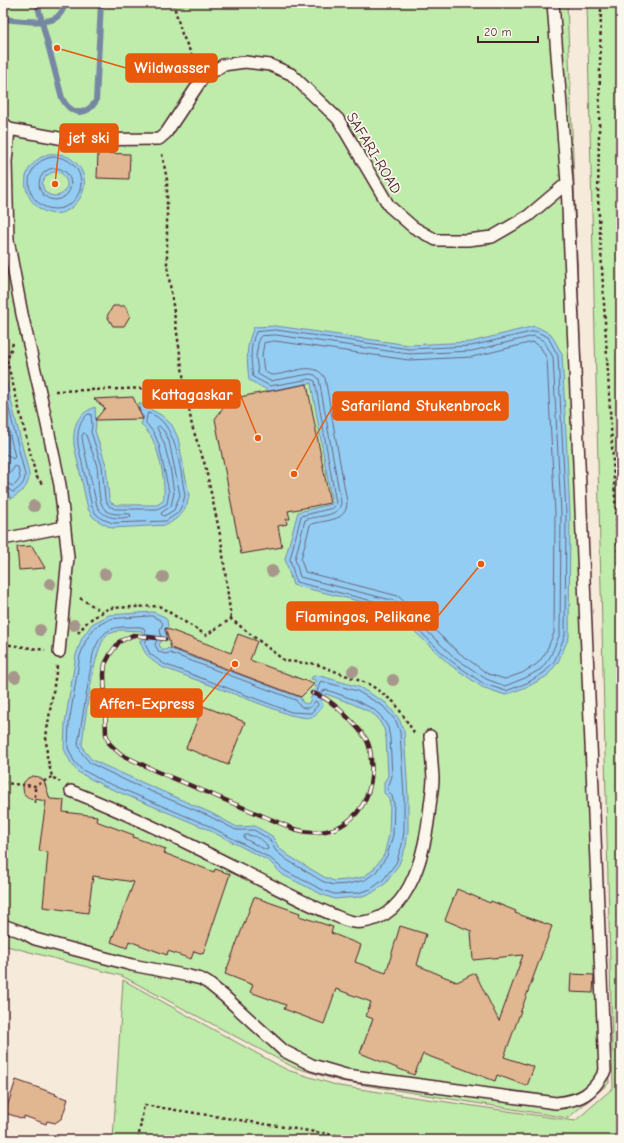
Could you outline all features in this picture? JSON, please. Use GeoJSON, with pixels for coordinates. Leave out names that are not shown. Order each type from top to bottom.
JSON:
{"type":"FeatureCollection","features":[{"type":"Feature","properties":{"kind":"lane"},"geometry":{"type":"LineString","coordinates":[[3,925],[22,932],[35,939],[132,965],[201,980],[208,983],[284,1051],[312,1065],[346,1075],[556,1103],[572,1102],[586,1094],[597,1084],[605,1071],[567,183],[553,3]]}},
{"type":"Feature","properties":{"kind":"lane","name":"SAFARI-ROAD"},"geometry":{"type":"LineString","coordinates":[[159,139],[166,134],[202,79],[223,65],[245,62],[270,65],[291,74],[338,119],[389,206],[413,227],[436,240],[468,240],[492,237],[528,216],[567,183]]}},
{"type":"Feature","properties":{"kind":"lane"},"geometry":{"type":"LineString","coordinates":[[59,652],[68,557],[60,485],[22,314],[8,240],[6,126],[70,140],[159,139]]}},
{"type":"Feature","properties":{"kind":"lane"},"geometry":{"type":"LineString","coordinates":[[3,539],[64,526]]}},
{"type":"Feature","properties":{"kind":"lane"},"geometry":{"type":"LineString","coordinates":[[71,791],[107,806],[179,840],[312,906],[350,922],[361,923],[373,921],[384,915],[398,903],[409,887],[419,865],[428,826],[432,779],[430,736]]}},
{"type":"Feature","properties":{"kind":"path"},"geometry":{"type":"LineString","coordinates":[[175,3],[174,6],[182,34],[202,79]]}},
{"type":"Feature","properties":{"kind":"path"},"geometry":{"type":"LineString","coordinates":[[601,3],[598,198],[621,603]]}},
{"type":"Feature","properties":{"kind":"path"},"geometry":{"type":"LineString","coordinates":[[159,139],[167,180],[167,264],[185,387],[192,426],[205,465],[220,539],[231,619],[285,661],[316,664],[371,685],[396,703],[417,739],[430,736]]}},
{"type":"Feature","properties":{"kind":"path"},"geometry":{"type":"LineString","coordinates":[[13,341],[7,362],[36,476],[44,487]]}},
{"type":"Feature","properties":{"kind":"path"},"geometry":{"type":"LineString","coordinates":[[40,392],[185,387]]}},
{"type":"Feature","properties":{"kind":"path"},"geometry":{"type":"LineString","coordinates":[[65,587],[103,612]]}},
{"type":"Feature","properties":{"kind":"path"},"geometry":{"type":"LineString","coordinates":[[71,791],[52,776],[47,756],[46,737],[59,652],[88,621],[109,608],[159,606],[206,635],[231,619]]}},
{"type":"Feature","properties":{"kind":"path"},"geometry":{"type":"LineString","coordinates":[[3,644],[59,652]]}},
{"type":"Feature","properties":{"kind":"path"},"geometry":{"type":"LineString","coordinates":[[3,783],[35,786],[52,776]]}},
{"type":"Feature","properties":{"kind":"path"},"geometry":{"type":"LineString","coordinates":[[34,803],[35,786]]}},
{"type":"Feature","properties":{"kind":"path"},"geometry":{"type":"LineString","coordinates":[[138,1140],[144,1105],[366,1140]]}},
{"type":"Feature","properties":{"kind":"green space"},"geometry":{"type":"Polygon","coordinates":[[[3,3],[567,3],[609,1083],[568,1118],[340,1081],[293,1067],[122,976],[3,945],[3,3]]]}},
{"type":"Feature","properties":{"kind":"green space"},"geometry":{"type":"Polygon","coordinates":[[[587,3],[621,3],[621,1140],[113,1140],[123,980],[287,1070],[339,1086],[575,1121],[613,1088],[587,3]]]}},
{"type":"Feature","properties":{"kind":"water"},"geometry":{"type":"Polygon","coordinates":[[[48,154],[61,154],[73,160],[80,168],[85,183],[82,194],[76,204],[59,213],[47,212],[37,206],[30,197],[26,186],[27,174],[34,163],[48,154]],[[53,172],[46,176],[42,184],[45,192],[56,196],[61,195],[64,192],[67,183],[61,173],[53,172]]]}},
{"type":"Feature","properties":{"kind":"water"},"geometry":{"type":"Polygon","coordinates":[[[276,326],[409,345],[471,342],[535,326],[551,334],[562,354],[570,513],[569,637],[558,662],[547,676],[529,686],[505,695],[482,687],[449,664],[391,609],[293,585],[285,559],[298,512],[332,504],[311,383],[269,391],[249,380],[247,360],[248,347],[254,327],[276,326]]]}},
{"type":"Feature","properties":{"kind":"water"},"geometry":{"type":"Polygon","coordinates":[[[3,368],[29,474],[28,483],[26,486],[21,492],[11,499],[7,492],[3,490],[3,470],[5,466],[3,457],[3,368]]]}},
{"type":"Feature","properties":{"kind":"water"},"geometry":{"type":"Polygon","coordinates":[[[139,403],[161,415],[172,425],[178,438],[189,495],[187,505],[180,516],[167,525],[112,528],[93,517],[88,509],[74,445],[75,427],[77,422],[84,414],[95,407],[95,431],[106,465],[109,499],[111,503],[116,505],[157,505],[163,501],[164,494],[162,468],[154,442],[141,424],[144,417],[140,414],[139,403]]]}},
{"type":"Feature","properties":{"kind":"water"},"geometry":{"type":"Polygon","coordinates":[[[153,612],[163,616],[167,620],[168,626],[164,631],[167,636],[159,645],[163,650],[168,648],[301,698],[302,702],[306,704],[309,703],[316,685],[315,680],[311,679],[317,675],[359,687],[386,703],[399,719],[404,731],[408,796],[408,831],[406,846],[399,864],[386,883],[372,893],[359,897],[334,899],[283,875],[269,861],[205,828],[102,785],[78,772],[71,763],[64,749],[65,723],[76,655],[82,638],[92,624],[109,615],[153,612]],[[119,630],[107,635],[102,642],[90,686],[82,744],[84,750],[91,759],[211,813],[237,827],[255,826],[272,836],[279,848],[289,856],[324,877],[334,881],[363,877],[373,870],[384,855],[389,835],[390,803],[388,797],[384,793],[384,782],[388,776],[386,738],[384,729],[377,717],[353,704],[326,694],[321,701],[323,705],[313,716],[305,718],[290,715],[162,667],[154,662],[143,650],[140,641],[143,640],[142,631],[119,630]]]}},
{"type":"Feature","properties":{"kind":"building"},"geometry":{"type":"Polygon","coordinates":[[[98,153],[130,154],[129,179],[97,178],[98,153]]]}},
{"type":"Feature","properties":{"kind":"building"},"geometry":{"type":"Polygon","coordinates":[[[113,306],[125,306],[130,316],[124,326],[113,326],[107,316],[113,306]]]}},
{"type":"Feature","properties":{"kind":"building"},"geometry":{"type":"Polygon","coordinates":[[[307,384],[330,503],[288,511],[290,519],[286,519],[287,524],[278,526],[282,547],[241,554],[215,419],[229,399],[307,384]]]}},
{"type":"Feature","properties":{"kind":"building"},"geometry":{"type":"Polygon","coordinates":[[[133,397],[143,419],[95,420],[105,408],[94,399],[133,397]]]}},
{"type":"Feature","properties":{"kind":"building"},"geometry":{"type":"Polygon","coordinates":[[[32,546],[45,568],[19,570],[17,547],[32,546]]]}},
{"type":"Feature","properties":{"kind":"building"},"geometry":{"type":"Polygon","coordinates":[[[165,628],[231,653],[238,634],[257,641],[250,660],[314,684],[301,697],[171,648],[165,628]]]}},
{"type":"Feature","properties":{"kind":"building"},"geometry":{"type":"Polygon","coordinates":[[[203,706],[245,722],[228,765],[186,748],[203,706]]]}},
{"type":"Feature","properties":{"kind":"building"},"geometry":{"type":"Polygon","coordinates":[[[33,776],[39,777],[44,781],[50,799],[64,800],[63,812],[97,816],[96,821],[166,849],[164,853],[214,872],[215,869],[230,874],[203,954],[194,951],[191,959],[168,951],[167,955],[129,941],[127,948],[111,942],[134,882],[93,876],[88,913],[43,907],[48,852],[39,851],[46,801],[29,798],[24,794],[24,782],[33,776]]]}},
{"type":"Feature","properties":{"kind":"building"},"geometry":{"type":"Polygon","coordinates":[[[457,889],[490,903],[491,901],[516,911],[515,913],[552,926],[504,1057],[534,1067],[527,1086],[497,1075],[495,1081],[423,1054],[414,1075],[360,1053],[373,1019],[366,1016],[371,1002],[336,989],[324,1024],[284,1009],[286,1005],[250,992],[253,985],[225,974],[254,897],[300,913],[299,916],[333,927],[331,933],[361,945],[355,962],[386,973],[400,926],[426,934],[417,965],[457,982],[475,973],[499,1021],[523,955],[473,960],[471,931],[445,920],[457,889]]]}},
{"type":"Feature","properties":{"kind":"building"},"geometry":{"type":"Polygon","coordinates":[[[571,974],[594,975],[593,993],[570,992],[571,974]]]}},
{"type":"Feature","properties":{"kind":"building"},"geometry":{"type":"Polygon","coordinates":[[[16,1080],[68,1099],[62,1118],[55,1123],[47,1121],[46,1124],[24,1116],[24,1119],[5,1113],[16,1080]]]}},
{"type":"Feature","properties":{"kind":"waterway"},"geometry":{"type":"LineString","coordinates":[[37,3],[62,98],[69,108],[78,112],[87,110],[96,101],[101,3]]}},
{"type":"Feature","properties":{"kind":"waterway"},"geometry":{"type":"LineString","coordinates":[[3,19],[47,21],[57,17],[63,9],[65,3]]}},
{"type":"Feature","properties":{"kind":"railway"},"geometry":{"type":"LineString","coordinates":[[165,639],[133,635],[119,642],[105,664],[106,734],[109,743],[122,755],[156,771],[294,829],[311,832],[327,831],[340,826],[352,818],[361,807],[368,793],[371,778],[371,754],[366,738],[351,720],[333,704],[323,697],[312,693]]}},
{"type":"Feature","properties":{"kind":"place","name":"Wildwasser"},"geometry":{"type":"Point","coordinates":[57,48]}},
{"type":"Feature","properties":{"kind":"place","name":"jet ski"},"geometry":{"type":"Point","coordinates":[55,184]}},
{"type":"Feature","properties":{"kind":"place","name":"Kattagaskar"},"geometry":{"type":"Point","coordinates":[258,438]}},
{"type":"Feature","properties":{"kind":"place","name":"Safariland Stukenbrock"},"geometry":{"type":"Point","coordinates":[294,474]}},
{"type":"Feature","properties":{"kind":"place","name":"Flamingos, Pelikane"},"geometry":{"type":"Point","coordinates":[481,564]}},
{"type":"Feature","properties":{"kind":"place","name":"Affen-Express"},"geometry":{"type":"Point","coordinates":[235,664]}}]}
